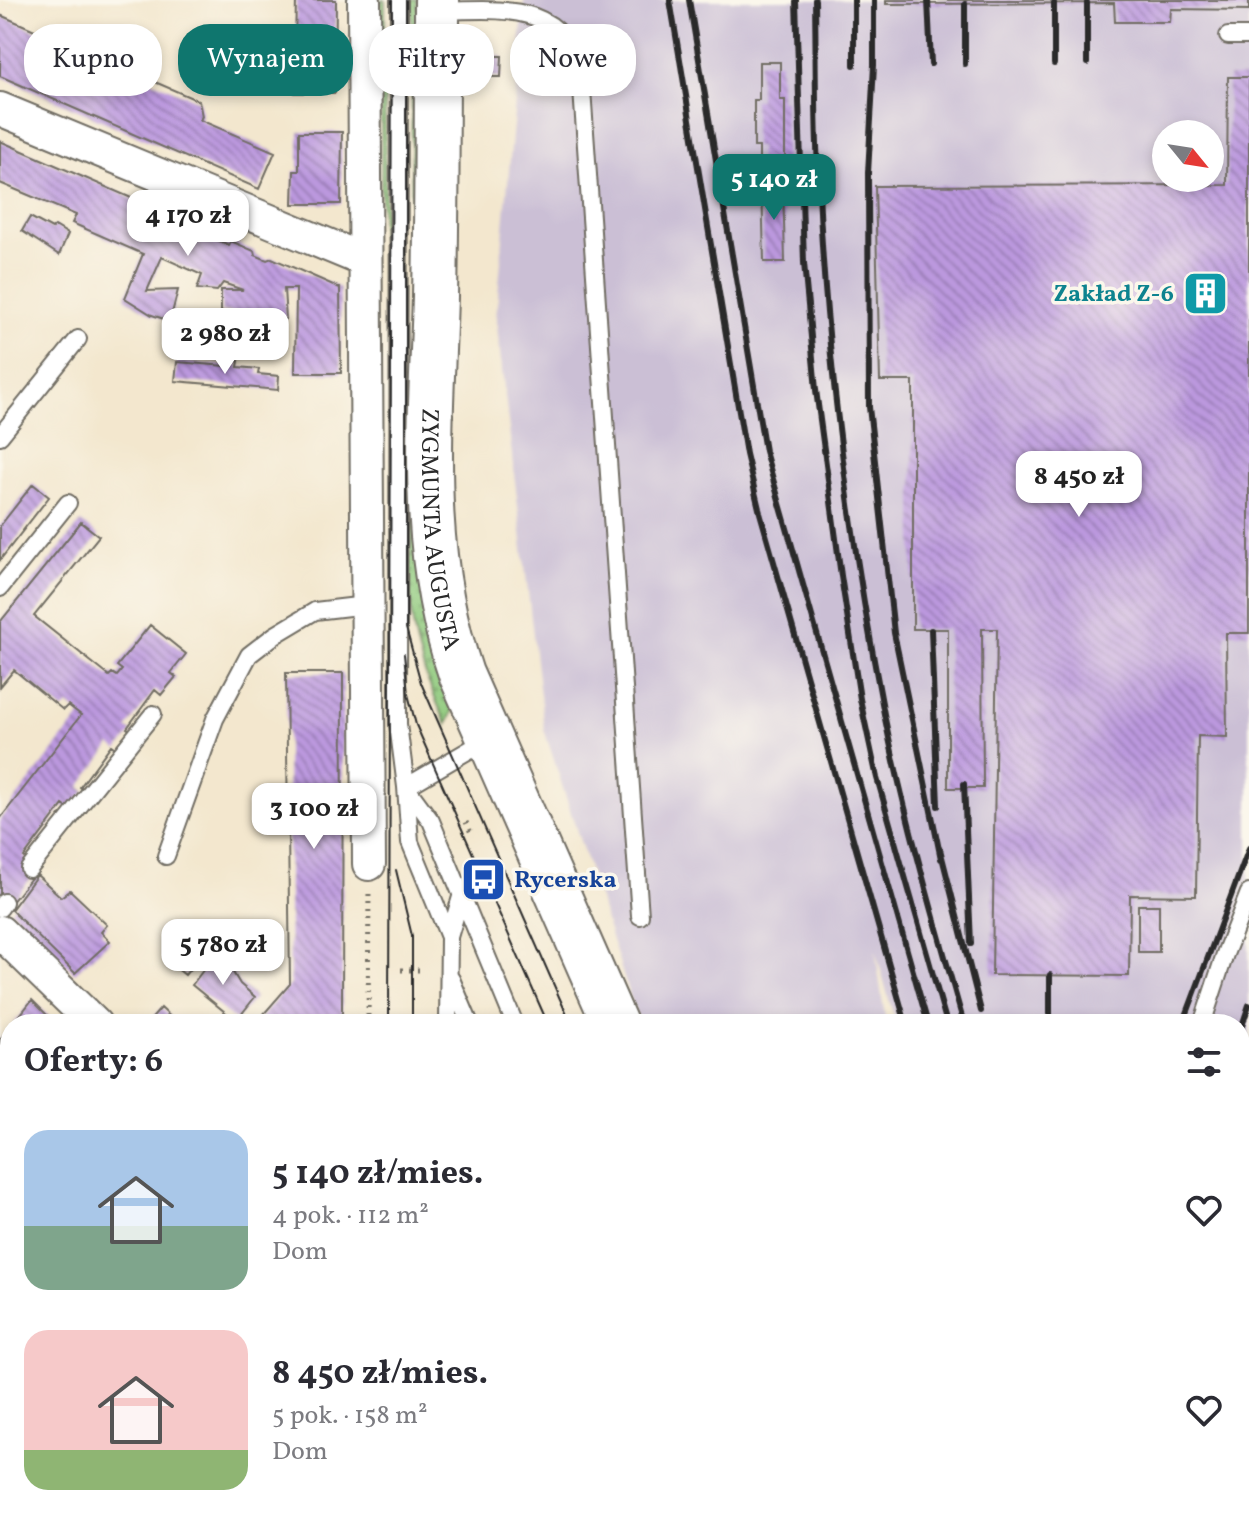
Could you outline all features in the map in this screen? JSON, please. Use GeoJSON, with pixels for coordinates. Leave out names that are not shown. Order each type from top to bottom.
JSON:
{"type":"FeatureCollection","features":[{"type":"Feature","properties":{"kind":"street"},"geometry":{"type":"LineString","coordinates":[[364,0],[369,864]]}},
{"type":"Feature","properties":{"kind":"street","name":"ZYGMUNTA AUGUSTA"},"geometry":{"type":"LineString","coordinates":[[424,4],[437,221],[430,527],[434,568],[448,634],[461,674],[611,1014]]}},
{"type":"Feature","properties":{"kind":"street"},"geometry":{"type":"LineString","coordinates":[[0,109],[364,260]]}},
{"type":"Feature","properties":{"kind":"street"},"geometry":{"type":"LineString","coordinates":[[1,914],[86,1014]]}},
{"type":"Feature","properties":{"kind":"lane"},"geometry":{"type":"LineString","coordinates":[[449,937],[410,842],[397,700],[424,4],[504,10],[544,19],[568,38],[581,75],[640,916]]}},
{"type":"Feature","properties":{"kind":"lane"},"geometry":{"type":"LineString","coordinates":[[1228,36],[1249,36]]}},
{"type":"Feature","properties":{"kind":"lane"},"geometry":{"type":"LineString","coordinates":[[0,436],[78,339]]}},
{"type":"Feature","properties":{"kind":"lane"},"geometry":{"type":"LineString","coordinates":[[0,588],[68,503]]}},
{"type":"Feature","properties":{"kind":"lane"},"geometry":{"type":"LineString","coordinates":[[166,856],[215,719],[249,655],[315,611],[366,605]]}},
{"type":"Feature","properties":{"kind":"lane"},"geometry":{"type":"LineString","coordinates":[[29,869],[153,714]]}},
{"type":"Feature","properties":{"kind":"lane"},"geometry":{"type":"LineString","coordinates":[[406,787],[488,739]]}},
{"type":"Feature","properties":{"kind":"lane"},"geometry":{"type":"LineString","coordinates":[[406,787],[431,821],[511,1014]]}},
{"type":"Feature","properties":{"kind":"lane"},"geometry":{"type":"LineString","coordinates":[[1205,1014],[1249,893]]}},
{"type":"Feature","properties":{"kind":"lane"},"geometry":{"type":"LineString","coordinates":[[448,1014],[449,937],[461,897]]}},
{"type":"Feature","properties":{"kind":"lane"},"geometry":{"type":"LineString","coordinates":[[449,974],[466,1014]]}},
{"type":"Feature","properties":{"kind":"path"},"geometry":{"type":"LineString","coordinates":[[466,822],[472,835]]}},
{"type":"Feature","properties":{"kind":"path"},"geometry":{"type":"LineString","coordinates":[[368,1014],[369,864]]}},
{"type":"Feature","properties":{"kind":"path"},"geometry":{"type":"LineString","coordinates":[[401,970],[422,970]]}},
{"type":"Feature","properties":{"kind":"shaded area"},"geometry":{"type":"Polygon","coordinates":[[[524,0],[1249,0],[1249,1014],[893,1014],[875,950],[885,1014],[636,1014],[544,729],[496,318],[516,96],[636,96],[636,24],[522,24],[524,0]]]}},
{"type":"Feature","properties":{"kind":"green space"},"geometry":{"type":"Polygon","coordinates":[[[381,0],[385,0],[385,24],[381,24],[381,0]]]}},
{"type":"Feature","properties":{"kind":"green space"},"geometry":{"type":"Polygon","coordinates":[[[412,0],[417,0],[418,24],[412,24],[412,0]]]}},
{"type":"Feature","properties":{"kind":"green space"},"geometry":{"type":"Polygon","coordinates":[[[381,96],[385,96],[385,239],[381,238],[381,96]]]}},
{"type":"Feature","properties":{"kind":"green space"},"geometry":{"type":"Polygon","coordinates":[[[412,96],[422,96],[454,707],[447,725],[422,665],[410,602],[412,96]]]}},
{"type":"Feature","properties":{"kind":"building"},"geometry":{"type":"Polygon","coordinates":[[[296,0],[336,0],[336,24],[295,24],[296,0]]]}},
{"type":"Feature","properties":{"kind":"building"},"geometry":{"type":"Polygon","coordinates":[[[886,0],[1249,0],[1249,10],[1171,9],[1170,22],[1115,22],[1114,3],[886,4],[886,0]]]}},
{"type":"Feature","properties":{"kind":"building"},"geometry":{"type":"Polygon","coordinates":[[[0,15],[24,25],[24,86],[0,76],[0,15]]]}},
{"type":"Feature","properties":{"kind":"building"},"geometry":{"type":"Polygon","coordinates":[[[494,56],[502,56],[501,77],[494,77],[494,56]]]}},
{"type":"Feature","properties":{"kind":"building"},"geometry":{"type":"Polygon","coordinates":[[[759,62],[780,62],[780,100],[785,100],[785,168],[759,169],[759,147],[754,147],[754,100],[759,100],[759,62]]]}},
{"type":"Feature","properties":{"kind":"building"},"geometry":{"type":"Polygon","coordinates":[[[1228,77],[1249,77],[1249,633],[1226,633],[1227,737],[1198,736],[1196,896],[1130,895],[1129,976],[992,975],[997,629],[982,629],[983,788],[948,788],[948,629],[913,629],[913,381],[880,381],[875,186],[1152,185],[1152,192],[1224,192],[1224,185],[1227,185],[1228,77]]]}},
{"type":"Feature","properties":{"kind":"building"},"geometry":{"type":"Polygon","coordinates":[[[162,85],[178,92],[178,96],[199,101],[200,120],[275,152],[259,189],[46,96],[162,96],[162,85]]]}},
{"type":"Feature","properties":{"kind":"building"},"geometry":{"type":"Polygon","coordinates":[[[299,132],[342,132],[341,204],[293,204],[294,171],[299,171],[299,132]]]}},
{"type":"Feature","properties":{"kind":"building"},"geometry":{"type":"Polygon","coordinates":[[[0,141],[219,236],[217,240],[229,245],[231,241],[254,251],[255,255],[267,260],[272,258],[340,288],[341,373],[295,373],[296,289],[284,289],[286,319],[243,319],[243,312],[221,312],[221,290],[243,290],[223,283],[217,291],[197,289],[202,275],[162,257],[147,291],[178,290],[170,321],[152,315],[125,298],[143,254],[72,223],[76,215],[0,183],[0,141]]]}},
{"type":"Feature","properties":{"kind":"building"},"geometry":{"type":"Polygon","coordinates":[[[783,182],[785,262],[764,262],[762,183],[783,182]]]}},
{"type":"Feature","properties":{"kind":"building"},"geometry":{"type":"Polygon","coordinates":[[[30,217],[68,234],[59,255],[22,231],[30,217]]]}},
{"type":"Feature","properties":{"kind":"building"},"geometry":{"type":"Polygon","coordinates":[[[226,360],[239,361],[238,367],[259,369],[258,374],[279,376],[278,390],[175,381],[177,362],[225,366],[226,360]]]}},
{"type":"Feature","properties":{"kind":"building"},"geometry":{"type":"Polygon","coordinates":[[[33,484],[49,497],[0,560],[0,526],[33,484]]]}},
{"type":"Feature","properties":{"kind":"building"},"geometry":{"type":"Polygon","coordinates":[[[81,522],[99,536],[34,616],[109,676],[112,673],[117,676],[122,670],[117,666],[150,625],[186,654],[171,673],[176,677],[161,695],[155,690],[127,728],[132,732],[118,750],[111,745],[80,787],[85,791],[70,810],[63,805],[24,857],[39,868],[7,908],[0,901],[0,819],[81,715],[68,705],[63,710],[14,670],[0,687],[0,622],[81,522]]]}},
{"type":"Feature","properties":{"kind":"building"},"geometry":{"type":"Polygon","coordinates":[[[286,673],[343,673],[342,1013],[264,1014],[290,984],[286,673]]]}},
{"type":"Feature","properties":{"kind":"building"},"geometry":{"type":"Polygon","coordinates":[[[37,875],[61,897],[70,890],[107,925],[101,932],[110,941],[75,973],[11,910],[37,875]]]}},
{"type":"Feature","properties":{"kind":"building"},"geometry":{"type":"Polygon","coordinates":[[[1138,905],[1159,905],[1159,952],[1138,952],[1138,905]]]}},
{"type":"Feature","properties":{"kind":"building"},"geometry":{"type":"Polygon","coordinates":[[[199,934],[211,943],[185,975],[174,966],[199,934]]]}},
{"type":"Feature","properties":{"kind":"building"},"geometry":{"type":"Polygon","coordinates":[[[219,949],[240,984],[255,997],[242,1014],[227,1014],[192,985],[219,949]]]}},
{"type":"Feature","properties":{"kind":"building"},"geometry":{"type":"Polygon","coordinates":[[[32,1000],[46,1014],[21,1014],[32,1000]]]}},
{"type":"Feature","properties":{"kind":"tram line"},"geometry":{"type":"LineString","coordinates":[[389,1014],[392,0]]}},
{"type":"Feature","properties":{"kind":"tram line"},"geometry":{"type":"LineString","coordinates":[[406,0],[406,628],[421,683],[567,1014]]}},
{"type":"Feature","properties":{"kind":"tram line"},"geometry":{"type":"LineString","coordinates":[[404,654],[408,694],[416,725],[544,1014]]}},
{"type":"Feature","properties":{"kind":"tram line"},"geometry":{"type":"LineString","coordinates":[[396,870],[412,936],[412,1014]]}},
{"type":"Feature","properties":{"kind":"railway"},"geometry":{"type":"LineString","coordinates":[[670,0],[746,454],[760,513],[903,1014]]}},
{"type":"Feature","properties":{"kind":"railway"},"geometry":{"type":"LineString","coordinates":[[689,0],[765,451],[925,1014]]}},
{"type":"Feature","properties":{"kind":"railway"},"geometry":{"type":"LineString","coordinates":[[796,0],[804,263],[816,390],[841,576],[860,699],[877,778],[944,1014]]}},
{"type":"Feature","properties":{"kind":"railway"},"geometry":{"type":"LineString","coordinates":[[815,0],[821,237],[833,374],[850,512],[892,753],[961,1014]]}},
{"type":"Feature","properties":{"kind":"railway"},"geometry":{"type":"LineString","coordinates":[[854,0],[854,65]]}},
{"type":"Feature","properties":{"kind":"railway"},"geometry":{"type":"LineString","coordinates":[[874,0],[868,173],[869,407],[894,633],[941,859]]}},
{"type":"Feature","properties":{"kind":"railway"},"geometry":{"type":"LineString","coordinates":[[928,0],[931,64]]}},
{"type":"Feature","properties":{"kind":"railway"},"geometry":{"type":"LineString","coordinates":[[1054,3],[1054,64]]}},
{"type":"Feature","properties":{"kind":"railway"},"geometry":{"type":"LineString","coordinates":[[1087,3],[1087,63]]}},
{"type":"Feature","properties":{"kind":"railway"},"geometry":{"type":"LineString","coordinates":[[965,4],[965,64]]}},
{"type":"Feature","properties":{"kind":"railway"},"geometry":{"type":"LineString","coordinates":[[931,630],[938,806]]}},
{"type":"Feature","properties":{"kind":"railway"},"geometry":{"type":"LineString","coordinates":[[964,784],[971,944]]}},
{"type":"Feature","properties":{"kind":"railway"},"geometry":{"type":"LineString","coordinates":[[1187,1014],[1249,848]]}},
{"type":"Feature","properties":{"kind":"railway"},"geometry":{"type":"LineString","coordinates":[[940,849],[981,1011]]}},
{"type":"Feature","properties":{"kind":"railway"},"geometry":{"type":"LineString","coordinates":[[1050,975],[1050,1014]]}},
{"type":"Feature","properties":{"kind":"railway"},"geometry":{"type":"LineString","coordinates":[[1246,1014],[1249,1005]]}},
{"type":"Feature","properties":{"kind":"place","name":"Zakład Z-6"},"geometry":{"type":"Point","coordinates":[1205,293]}},
{"type":"Feature","properties":{"kind":"place","name":"Rycerska"},"geometry":{"type":"Point","coordinates":[483,879]}}]}
